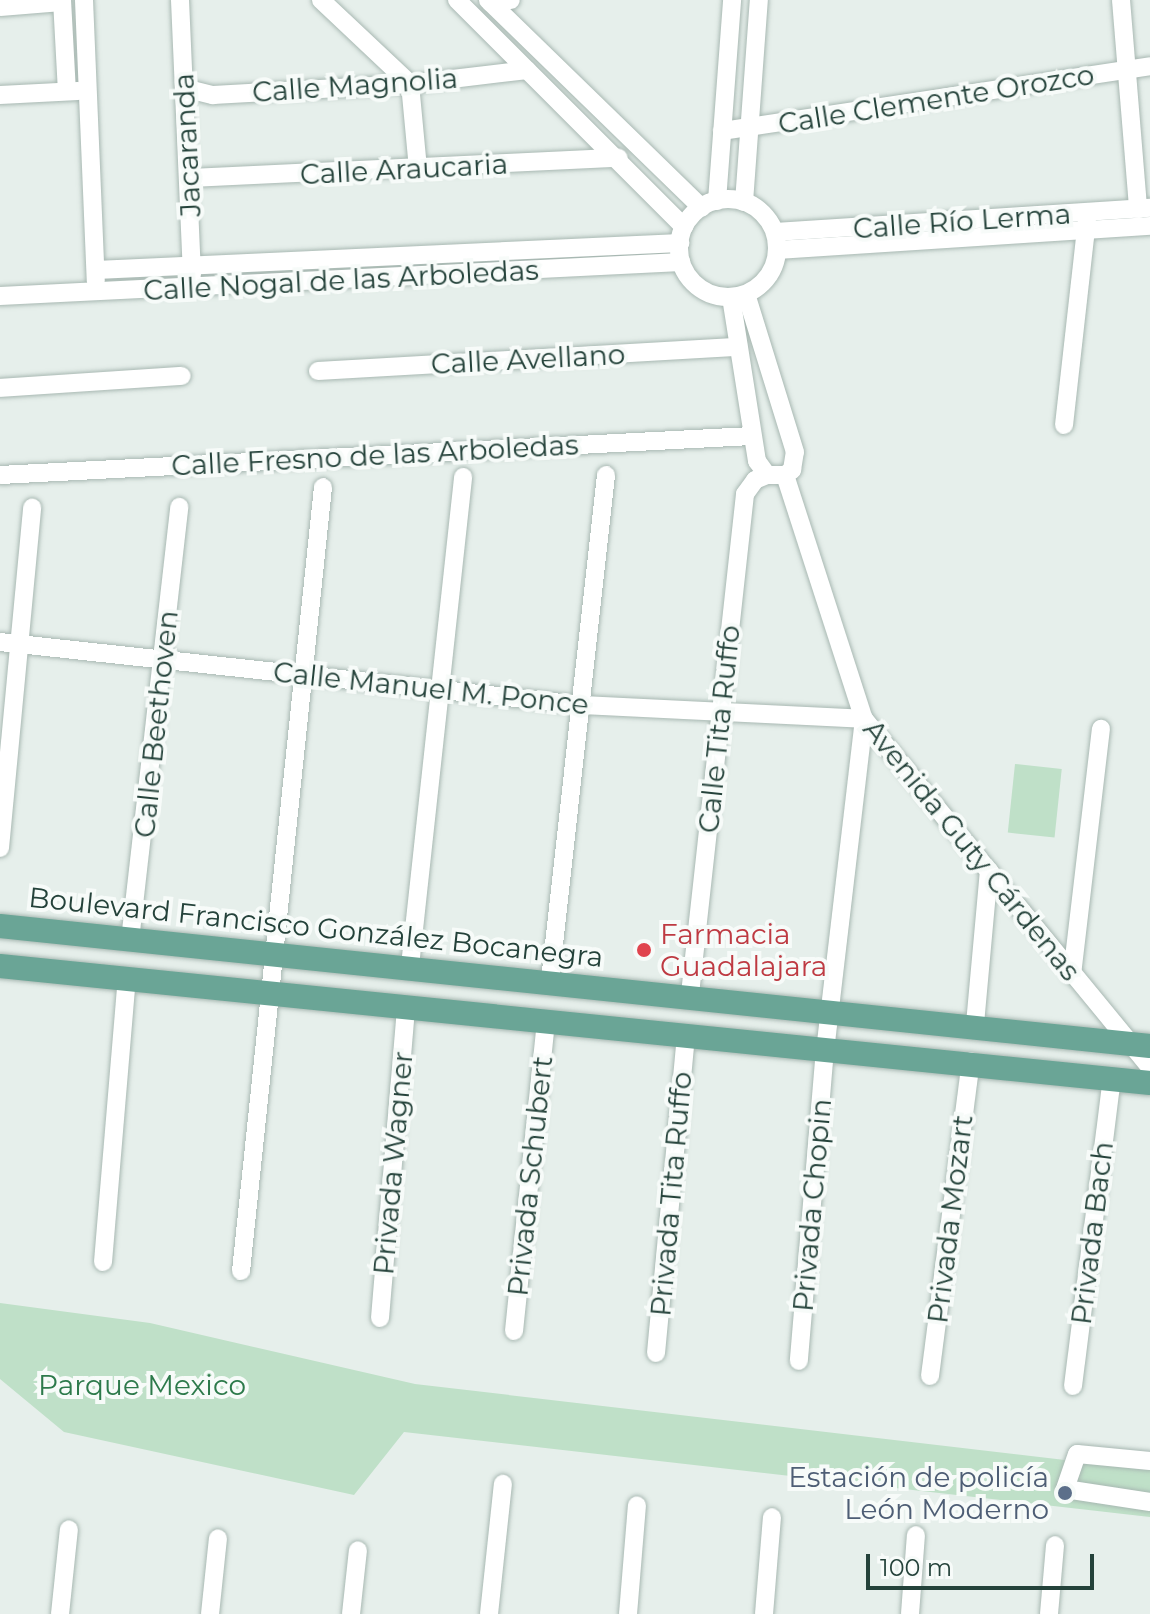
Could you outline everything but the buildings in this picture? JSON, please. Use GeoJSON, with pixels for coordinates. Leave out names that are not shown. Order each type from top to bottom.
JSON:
{"type":"FeatureCollection","features":[{"type":"Feature","properties":{"kind":"main road","name":"Boulevard Francisco González Bocanegra"},"geometry":{"type":"LineString","coordinates":[[0,926],[690,994],[1140,1045]]}},
{"type":"Feature","properties":{"kind":"main road"},"geometry":{"type":"LineString","coordinates":[[0,966],[971,1062],[1150,1083]]}},
{"type":"Feature","properties":{"kind":"main road"},"geometry":{"type":"LineString","coordinates":[[551,1021],[551,1000],[556,981]]}},
{"type":"Feature","properties":{"kind":"street"},"geometry":{"type":"LineString","coordinates":[[84,0],[96,291]]}},
{"type":"Feature","properties":{"kind":"street","name":"Jacaranda"},"geometry":{"type":"LineString","coordinates":[[180,0],[193,289]]}},
{"type":"Feature","properties":{"kind":"street"},"geometry":{"type":"LineString","coordinates":[[321,0],[410,84],[418,168]]}},
{"type":"Feature","properties":{"kind":"street"},"geometry":{"type":"LineString","coordinates":[[457,0],[619,158],[682,244],[695,284],[738,296],[762,284],[776,241],[757,208],[744,202],[709,204],[490,2]]}},
{"type":"Feature","properties":{"kind":"street"},"geometry":{"type":"LineString","coordinates":[[490,2],[511,0]]}},
{"type":"Feature","properties":{"kind":"street"},"geometry":{"type":"LineString","coordinates":[[682,244],[709,204],[722,131],[732,0]]}},
{"type":"Feature","properties":{"kind":"street"},"geometry":{"type":"LineString","coordinates":[[744,202],[759,0]]}},
{"type":"Feature","properties":{"kind":"street"},"geometry":{"type":"LineString","coordinates":[[1121,0],[1144,209]]}},
{"type":"Feature","properties":{"kind":"street"},"geometry":{"type":"LineString","coordinates":[[0,7],[62,1],[67,91]]}},
{"type":"Feature","properties":{"kind":"street","name":"Calle Clemente Orozco"},"geometry":{"type":"LineString","coordinates":[[722,131],[1150,66]]}},
{"type":"Feature","properties":{"kind":"street","name":"Calle Magnolia"},"geometry":{"type":"LineString","coordinates":[[184,88],[213,95],[410,84],[527,70]]}},
{"type":"Feature","properties":{"kind":"street"},"geometry":{"type":"LineString","coordinates":[[0,95],[89,91]]}},
{"type":"Feature","properties":{"kind":"street","name":"Calle Araucaria"},"geometry":{"type":"LineString","coordinates":[[189,178],[619,158]]}},
{"type":"Feature","properties":{"kind":"street","name":"Calle Río Lerma"},"geometry":{"type":"LineString","coordinates":[[1087,222],[1144,209]]}},
{"type":"Feature","properties":{"kind":"street"},"geometry":{"type":"LineString","coordinates":[[1064,425],[1087,222]]}},
{"type":"Feature","properties":{"kind":"street","name":"Calle Río Lerma"},"geometry":{"type":"LineString","coordinates":[[776,241],[1087,222],[1150,226]]}},
{"type":"Feature","properties":{"kind":"street","name":"Calle Nogal de las Arboledas"},"geometry":{"type":"LineString","coordinates":[[96,270],[682,244]]}},
{"type":"Feature","properties":{"kind":"street","name":"Calle Nogal de las Arboledas"},"geometry":{"type":"LineString","coordinates":[[0,296],[193,289],[682,244]]}},
{"type":"Feature","properties":{"kind":"street","name":"Avenida Guty Cárdenas"},"geometry":{"type":"LineString","coordinates":[[738,296],[738,347],[757,461],[776,475],[864,719],[1072,975],[1140,1045],[1150,1067]]}},
{"type":"Feature","properties":{"kind":"street","name":"Avenida Guty Cárdenas"},"geometry":{"type":"LineString","coordinates":[[738,296],[795,452],[792,470],[776,475]]}},
{"type":"Feature","properties":{"kind":"street","name":"Calle Avellano"},"geometry":{"type":"LineString","coordinates":[[318,371],[738,347]]}},
{"type":"Feature","properties":{"kind":"street"},"geometry":{"type":"LineString","coordinates":[[0,388],[182,376]]}},
{"type":"Feature","properties":{"kind":"street","name":"Calle Fresno de las Arboledas"},"geometry":{"type":"LineString","coordinates":[[0,475],[751,436]]}},
{"type":"Feature","properties":{"kind":"street"},"geometry":{"type":"LineString","coordinates":[[556,981],[606,475]]}},
{"type":"Feature","properties":{"kind":"street","name":"Calle Tita Ruffo"},"geometry":{"type":"LineString","coordinates":[[690,994],[745,494],[755,480],[776,475]]}},
{"type":"Feature","properties":{"kind":"street"},"geometry":{"type":"LineString","coordinates":[[410,966],[463,477]]}},
{"type":"Feature","properties":{"kind":"street"},"geometry":{"type":"LineString","coordinates":[[241,1271],[323,487]]}},
{"type":"Feature","properties":{"kind":"street","name":"Calle Beethoven"},"geometry":{"type":"LineString","coordinates":[[130,940],[164,661],[179,507]]}},
{"type":"Feature","properties":{"kind":"street"},"geometry":{"type":"LineString","coordinates":[[0,848],[32,508]]}},
{"type":"Feature","properties":{"kind":"street","name":"Calle Manuel M. Ponce"},"geometry":{"type":"LineString","coordinates":[[0,642],[581,705],[864,719]]}},
{"type":"Feature","properties":{"kind":"street","name":"Privada Chopin"},"geometry":{"type":"LineString","coordinates":[[799,1361],[825,1049],[864,719]]}},
{"type":"Feature","properties":{"kind":"street"},"geometry":{"type":"LineString","coordinates":[[1072,975],[1101,729]]}},
{"type":"Feature","properties":{"kind":"street"},"geometry":{"type":"LineString","coordinates":[[975,1024],[989,871]]}},
{"type":"Feature","properties":{"kind":"street"},"geometry":{"type":"LineString","coordinates":[[103,1262],[127,979]]}},
{"type":"Feature","properties":{"kind":"street","name":"Privada Wagner"},"geometry":{"type":"LineString","coordinates":[[380,1318],[406,1008]]}},
{"type":"Feature","properties":{"kind":"street","name":"Privada Schubert"},"geometry":{"type":"LineString","coordinates":[[514,1331],[551,1021]]}},
{"type":"Feature","properties":{"kind":"street","name":"Privada Tita Ruffo"},"geometry":{"type":"LineString","coordinates":[[656,1353],[686,1034]]}},
{"type":"Feature","properties":{"kind":"street","name":"Privada Mozart"},"geometry":{"type":"LineString","coordinates":[[930,1376],[971,1062]]}},
{"type":"Feature","properties":{"kind":"street","name":"Privada Bach"},"geometry":{"type":"LineString","coordinates":[[1073,1386],[1112,1079]]}},
{"type":"Feature","properties":{"kind":"street"},"geometry":{"type":"LineString","coordinates":[[1150,1461],[1077,1454],[1065,1489],[1150,1502]]}},
{"type":"Feature","properties":{"kind":"street"},"geometry":{"type":"LineString","coordinates":[[489,1614],[503,1484]]}},
{"type":"Feature","properties":{"kind":"street"},"geometry":{"type":"LineString","coordinates":[[628,1614],[637,1505]]}},
{"type":"Feature","properties":{"kind":"street"},"geometry":{"type":"LineString","coordinates":[[764,1614],[772,1517]]}},
{"type":"Feature","properties":{"kind":"street"},"geometry":{"type":"LineString","coordinates":[[60,1614],[69,1529]]}},
{"type":"Feature","properties":{"kind":"street"},"geometry":{"type":"LineString","coordinates":[[910,1614],[916,1535]]}},
{"type":"Feature","properties":{"kind":"street"},"geometry":{"type":"LineString","coordinates":[[210,1614],[218,1538]]}},
{"type":"Feature","properties":{"kind":"street"},"geometry":{"type":"LineString","coordinates":[[1049,1614],[1055,1545]]}},
{"type":"Feature","properties":{"kind":"street"},"geometry":{"type":"LineString","coordinates":[[351,1614],[358,1550]]}},
{"type":"Feature","properties":{"kind":"green space"},"geometry":{"type":"Polygon","coordinates":[[[1015,764],[1062,769],[1055,838],[1008,833],[1015,764]]]}},
{"type":"Feature","properties":{"kind":"green space","name":"Parque Mexico"},"geometry":{"type":"Polygon","coordinates":[[[0,1303],[150,1323],[415,1384],[1150,1470],[1150,1517],[404,1432],[354,1495],[64,1432],[0,1379],[0,1303]]]}},
{"type":"Feature","properties":{"kind":"place","name":"Farmacia Guadalajara"},"geometry":{"type":"Point","coordinates":[644,950]}},
{"type":"Feature","properties":{"kind":"place","name":"Estación de policía León Moderno"},"geometry":{"type":"Point","coordinates":[1065,1493]}}]}
